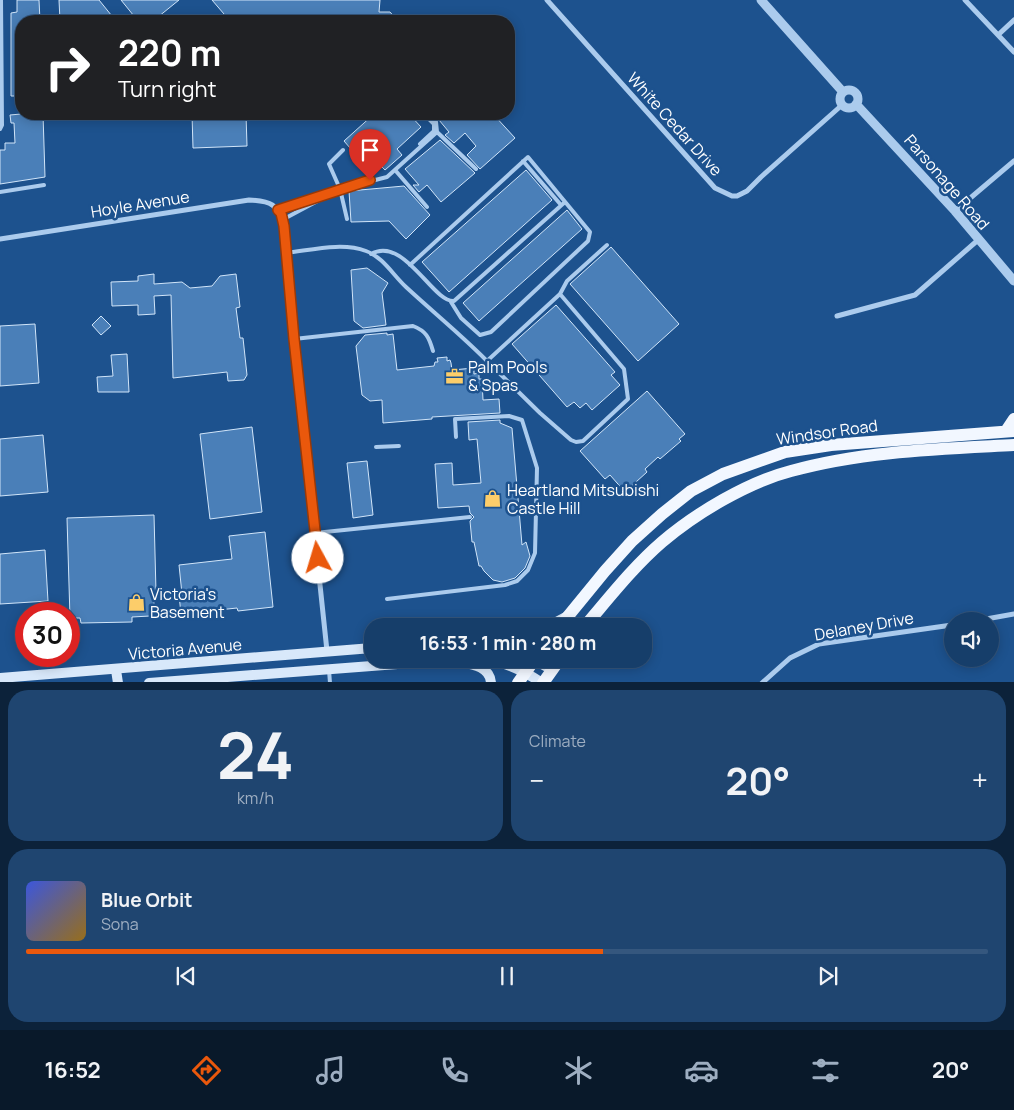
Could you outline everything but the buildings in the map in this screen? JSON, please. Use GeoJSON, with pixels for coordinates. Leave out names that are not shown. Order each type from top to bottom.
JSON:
{"type":"FeatureCollection","features":[{"type":"Feature","properties":{"kind":"main road"},"geometry":{"type":"LineString","coordinates":[[1010,431],[1014,419]]}},
{"type":"Feature","properties":{"kind":"main road","name":"Windsor Road"},"geometry":{"type":"LineString","coordinates":[[567,618],[625,549],[662,514],[691,491],[723,474],[785,452],[831,445],[1010,431]]}},
{"type":"Feature","properties":{"kind":"main road","name":"Windsor Road"},"geometry":{"type":"LineString","coordinates":[[592,618],[632,572],[662,542],[718,502],[749,487],[789,471],[856,457],[1014,445]]}},
{"type":"Feature","properties":{"kind":"main road","name":"Victoria Avenue"},"geometry":{"type":"LineString","coordinates":[[0,678],[364,649]]}},
{"type":"Feature","properties":{"kind":"main road"},"geometry":{"type":"LineString","coordinates":[[328,651],[329,668]]}},
{"type":"Feature","properties":{"kind":"main road"},"geometry":{"type":"LineString","coordinates":[[205,662],[208,680]]}},
{"type":"Feature","properties":{"kind":"main road","name":"Victoria Avenue"},"geometry":{"type":"LineString","coordinates":[[149,682],[208,680],[364,666]]}},
{"type":"Feature","properties":{"kind":"main road"},"geometry":{"type":"LineString","coordinates":[[481,668],[490,674],[491,682]]}},
{"type":"Feature","properties":{"kind":"main road"},"geometry":{"type":"LineString","coordinates":[[511,668],[522,677],[543,682],[552,670],[549,668]]}},
{"type":"Feature","properties":{"kind":"main road"},"geometry":{"type":"LineString","coordinates":[[116,670],[118,682]]}},
{"type":"Feature","properties":{"kind":"street","name":"White Cedar Drive"},"geometry":{"type":"LineString","coordinates":[[547,0],[715,188],[732,196],[737,196],[747,191],[761,176],[842,105]]}},
{"type":"Feature","properties":{"kind":"street"},"geometry":{"type":"LineString","coordinates":[[761,0],[843,92]]}},
{"type":"Feature","properties":{"kind":"street"},"geometry":{"type":"LineString","coordinates":[[966,0],[1014,52]]}},
{"type":"Feature","properties":{"kind":"street"},"geometry":{"type":"LineString","coordinates":[[998,35],[1014,20]]}},
{"type":"Feature","properties":{"kind":"street"},"geometry":{"type":"LineString","coordinates":[[848,90],[854,91],[858,96],[856,104],[850,108],[842,105],[840,98],[843,92],[848,90]]}},
{"type":"Feature","properties":{"kind":"street","name":"Parsonage Road"},"geometry":{"type":"LineString","coordinates":[[856,104],[955,212],[1014,281]]}},
{"type":"Feature","properties":{"kind":"street"},"geometry":{"type":"LineString","coordinates":[[955,212],[1014,162]]}},
{"type":"Feature","properties":{"kind":"street","name":"Hoyle Avenue"},"geometry":{"type":"LineString","coordinates":[[0,239],[249,200],[273,204],[279,211]]}},
{"type":"Feature","properties":{"kind":"street"},"geometry":{"type":"LineString","coordinates":[[279,211],[286,253],[328,651]]}},
{"type":"Feature","properties":{"kind":"street"},"geometry":{"type":"LineString","coordinates":[[837,316],[915,295],[978,240]]}},
{"type":"Feature","properties":{"kind":"street"},"geometry":{"type":"LineString","coordinates":[[999,617],[1014,614]]}},
{"type":"Feature","properties":{"kind":"street","name":"Delaney Drive"},"geometry":{"type":"LineString","coordinates":[[762,682],[790,658],[819,644],[944,626]]}},
{"type":"Feature","properties":{"kind":"lane"},"geometry":{"type":"LineString","coordinates":[[0,129],[2,126],[2,0]]}},
{"type":"Feature","properties":{"kind":"lane"},"geometry":{"type":"LineString","coordinates":[[279,211],[386,175],[434,132],[434,124],[430,120]]}},
{"type":"Feature","properties":{"kind":"lane"},"geometry":{"type":"LineString","coordinates":[[434,120],[437,132],[476,169]]}},
{"type":"Feature","properties":{"kind":"lane"},"geometry":{"type":"LineString","coordinates":[[282,220],[340,189],[387,177],[437,132]]}},
{"type":"Feature","properties":{"kind":"lane"},"geometry":{"type":"LineString","coordinates":[[343,150],[329,164],[340,189],[347,219]]}},
{"type":"Feature","properties":{"kind":"lane"},"geometry":{"type":"LineString","coordinates":[[361,156],[370,180]]}},
{"type":"Feature","properties":{"kind":"lane"},"geometry":{"type":"LineString","coordinates":[[372,254],[379,250],[391,251],[446,300],[451,302],[461,318],[480,334],[491,332],[588,241],[590,232],[563,204],[528,157],[410,266]]}},
{"type":"Feature","properties":{"kind":"lane"},"geometry":{"type":"LineString","coordinates":[[395,170],[427,207]]}},
{"type":"Feature","properties":{"kind":"lane"},"geometry":{"type":"LineString","coordinates":[[0,192],[44,185]]}},
{"type":"Feature","properties":{"kind":"lane"},"geometry":{"type":"LineString","coordinates":[[451,302],[458,298],[563,204]]}},
{"type":"Feature","properties":{"kind":"lane"},"geometry":{"type":"LineString","coordinates":[[486,360],[560,294],[567,281],[607,245]]}},
{"type":"Feature","properties":{"kind":"lane"},"geometry":{"type":"LineString","coordinates":[[286,253],[350,247],[377,256],[404,286],[470,344],[540,413],[571,440],[583,442],[628,398],[624,369],[560,294]]}},
{"type":"Feature","properties":{"kind":"lane"},"geometry":{"type":"LineString","coordinates":[[294,339],[413,326],[423,330],[428,336],[433,351]]}},
{"type":"Feature","properties":{"kind":"lane"},"geometry":{"type":"LineString","coordinates":[[387,599],[505,585],[517,581],[528,570],[535,553],[537,468],[522,420],[509,416],[455,419],[456,437]]}},
{"type":"Feature","properties":{"kind":"lane"},"geometry":{"type":"LineString","coordinates":[[376,447],[399,446]]}},
{"type":"Feature","properties":{"kind":"lane"},"geometry":{"type":"LineString","coordinates":[[315,533],[470,517]]}},
{"type":"Feature","properties":{"kind":"lane"},"geometry":{"type":"LineString","coordinates":[[329,668],[330,682]]}},
{"type":"Feature","properties":{"kind":"place","name":"Palm Pools & Spas"},"geometry":{"type":"Point","coordinates":[454,376]}},
{"type":"Feature","properties":{"kind":"place","name":"Heartland Mitsubishi Castle Hill"},"geometry":{"type":"Point","coordinates":[493,499]}},
{"type":"Feature","properties":{"kind":"place","name":"Victoria's Basement"},"geometry":{"type":"Point","coordinates":[136,603]}},
{"type":"Feature","properties":{"kind":"route"},"geometry":{"type":"LineString","coordinates":[[318,558],[294,339],[284,226],[281,213],[278,210],[370,180]]}}]}
